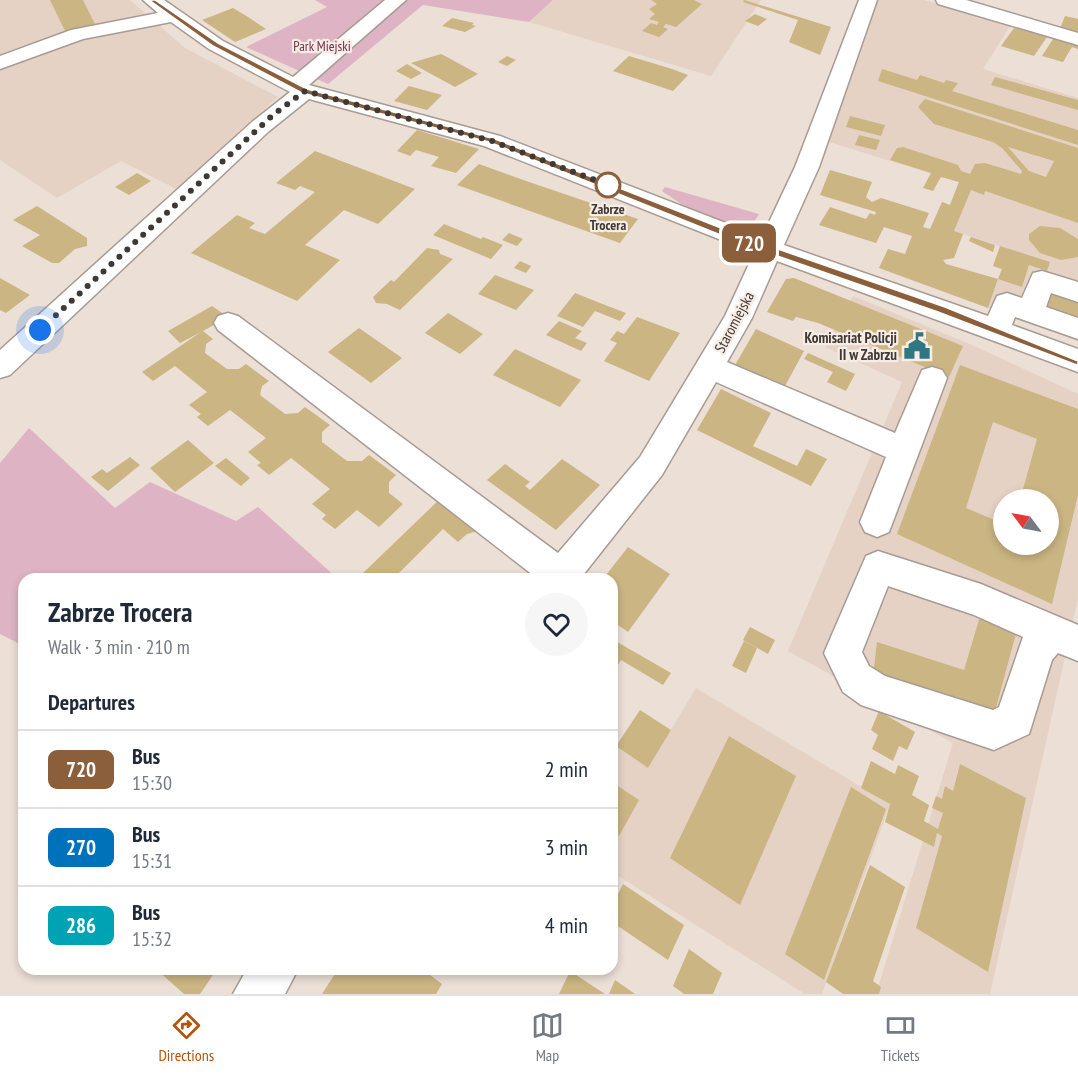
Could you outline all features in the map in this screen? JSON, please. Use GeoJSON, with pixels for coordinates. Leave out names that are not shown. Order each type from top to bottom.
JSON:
{"type":"FeatureCollection","features":[{"type":"Feature","properties":{"kind":"street"},"geometry":{"type":"LineString","coordinates":[[152,0],[171,16],[243,60],[300,89],[492,141],[770,250],[1078,361]]}},
{"type":"Feature","properties":{"kind":"street"},"geometry":{"type":"LineString","coordinates":[[0,368],[398,0]]}},
{"type":"Feature","properties":{"kind":"street","name":"Staromiejska"},"geometry":{"type":"LineString","coordinates":[[562,573],[651,466],[738,318],[807,167],[868,0]]}},
{"type":"Feature","properties":{"kind":"street"},"geometry":{"type":"LineString","coordinates":[[945,0],[1078,39]]}},
{"type":"Feature","properties":{"kind":"street"},"geometry":{"type":"LineString","coordinates":[[0,63],[78,34],[171,16]]}},
{"type":"Feature","properties":{"kind":"street"},"geometry":{"type":"LineString","coordinates":[[1030,312],[1042,279],[1078,292]]}},
{"type":"Feature","properties":{"kind":"street"},"geometry":{"type":"LineString","coordinates":[[996,330],[1006,303],[1078,329]]}},
{"type":"Feature","properties":{"kind":"street"},"geometry":{"type":"LineString","coordinates":[[228,323],[554,573]]}},
{"type":"Feature","properties":{"kind":"street"},"geometry":{"type":"LineString","coordinates":[[710,367],[904,451]]}},
{"type":"Feature","properties":{"kind":"street"},"geometry":{"type":"LineString","coordinates":[[877,522],[932,378]]}},
{"type":"Feature","properties":{"kind":"street"},"geometry":{"type":"LineString","coordinates":[[878,567],[981,601],[1065,638],[1036,650],[1015,720],[994,730],[875,692],[856,679],[843,653],[878,567]]}},
{"type":"Feature","properties":{"kind":"street"},"geometry":{"type":"LineString","coordinates":[[257,994],[271,975]]}},
{"type":"Feature","properties":{"kind":"shaded area"},"geometry":{"type":"Polygon","coordinates":[[[0,0],[130,0],[185,48],[278,97],[176,189],[121,161],[57,198],[0,160],[0,0]]]}},
{"type":"Feature","properties":{"kind":"shaded area"},"geometry":{"type":"Polygon","coordinates":[[[553,0],[761,0],[711,76],[529,22],[553,0]]]}},
{"type":"Feature","properties":{"kind":"shaded area"},"geometry":{"type":"Polygon","coordinates":[[[876,0],[924,0],[1011,25],[983,69],[1078,98],[1078,341],[988,308],[1009,249],[941,227],[959,182],[826,141],[876,0]]]}},
{"type":"Feature","properties":{"kind":"shaded area"},"geometry":{"type":"Polygon","coordinates":[[[853,296],[972,345],[1078,394],[1078,598],[990,994],[876,994],[953,743],[788,651],[902,382],[825,347],[853,296]]]}},
{"type":"Feature","properties":{"kind":"shaded area"},"geometry":{"type":"Polygon","coordinates":[[[696,688],[890,804],[822,994],[805,994],[618,876],[618,747],[648,768],[696,688]]]}},
{"type":"Feature","properties":{"kind":"green space","name":"Park Miejski"},"geometry":{"type":"Polygon","coordinates":[[[315,0],[553,0],[529,22],[423,5],[328,84],[246,47],[327,7],[315,0]]]}},
{"type":"Feature","properties":{"kind":"green space"},"geometry":{"type":"Polygon","coordinates":[[[665,187],[759,214],[754,222],[742,225],[718,222],[672,198],[662,191],[665,187]]]}},
{"type":"Feature","properties":{"kind":"green space"},"geometry":{"type":"Polygon","coordinates":[[[29,428],[115,508],[150,482],[236,521],[258,507],[331,573],[18,573],[18,643],[0,634],[0,463],[29,428]]]}},
{"type":"Feature","properties":{"kind":"building"},"geometry":{"type":"Polygon","coordinates":[[[50,0],[83,0],[95,24],[65,31],[50,0]]]}},
{"type":"Feature","properties":{"kind":"building"},"geometry":{"type":"Polygon","coordinates":[[[651,0],[694,0],[702,4],[676,27],[666,24],[663,27],[668,29],[659,37],[642,31],[651,23],[657,25],[659,22],[649,19],[655,14],[649,9],[657,4],[651,0]]]}},
{"type":"Feature","properties":{"kind":"building"},"geometry":{"type":"Polygon","coordinates":[[[744,0],[831,27],[820,55],[789,42],[798,20],[743,2],[744,0]]]}},
{"type":"Feature","properties":{"kind":"building"},"geometry":{"type":"Polygon","coordinates":[[[233,8],[266,29],[235,42],[202,20],[233,8]]]}},
{"type":"Feature","properties":{"kind":"building"},"geometry":{"type":"Polygon","coordinates":[[[755,14],[767,19],[758,26],[745,21],[755,14]]]}},
{"type":"Feature","properties":{"kind":"building"},"geometry":{"type":"Polygon","coordinates":[[[1065,16],[1078,19],[1078,35],[1059,31],[1065,16]]]}},
{"type":"Feature","properties":{"kind":"building"},"geometry":{"type":"Polygon","coordinates":[[[452,18],[474,23],[472,25],[476,26],[465,32],[442,26],[452,18]]]}},
{"type":"Feature","properties":{"kind":"building"},"geometry":{"type":"Polygon","coordinates":[[[1014,28],[1047,37],[1034,56],[1001,46],[1014,28]]]}},
{"type":"Feature","properties":{"kind":"building"},"geometry":{"type":"Polygon","coordinates":[[[1055,36],[1078,43],[1078,49],[1072,47],[1063,62],[1042,56],[1055,36]]]}},
{"type":"Feature","properties":{"kind":"building"},"geometry":{"type":"Polygon","coordinates":[[[441,54],[478,74],[455,87],[411,63],[441,54]]]}},
{"type":"Feature","properties":{"kind":"building"},"geometry":{"type":"Polygon","coordinates":[[[507,56],[516,60],[507,66],[498,62],[507,56]]]}},
{"type":"Feature","properties":{"kind":"building"},"geometry":{"type":"Polygon","coordinates":[[[629,56],[688,75],[673,91],[613,71],[629,56]]]}},
{"type":"Feature","properties":{"kind":"building"},"geometry":{"type":"Polygon","coordinates":[[[407,64],[422,73],[411,79],[396,71],[407,64]]]}},
{"type":"Feature","properties":{"kind":"building"},"geometry":{"type":"Polygon","coordinates":[[[882,69],[917,80],[920,75],[944,83],[946,80],[958,83],[952,91],[1078,130],[1078,145],[878,81],[882,69]]]}},
{"type":"Feature","properties":{"kind":"building"},"geometry":{"type":"Polygon","coordinates":[[[995,77],[1078,100],[1078,110],[991,85],[995,77]]]}},
{"type":"Feature","properties":{"kind":"building"},"geometry":{"type":"Polygon","coordinates":[[[409,86],[442,95],[427,110],[394,101],[409,86]]]}},
{"type":"Feature","properties":{"kind":"building"},"geometry":{"type":"Polygon","coordinates":[[[925,99],[1078,148],[1078,223],[985,191],[984,195],[971,190],[954,231],[963,234],[954,258],[943,260],[946,264],[998,279],[988,308],[879,268],[888,249],[905,254],[912,236],[884,227],[876,243],[819,225],[830,207],[866,219],[870,213],[875,215],[876,212],[820,195],[830,170],[872,182],[866,197],[872,202],[881,198],[929,213],[923,227],[930,229],[942,202],[950,205],[959,182],[941,177],[933,191],[923,188],[931,173],[890,160],[897,148],[903,147],[958,165],[961,171],[970,174],[975,164],[985,163],[1021,174],[1022,171],[1002,148],[993,142],[934,124],[918,107],[925,99]],[[1008,147],[1029,171],[1046,177],[1054,161],[1008,147]]]}},
{"type":"Feature","properties":{"kind":"building"},"geometry":{"type":"Polygon","coordinates":[[[850,116],[885,125],[881,136],[846,127],[850,116]]]}},
{"type":"Feature","properties":{"kind":"building"},"geometry":{"type":"Polygon","coordinates":[[[417,130],[479,149],[456,173],[431,166],[439,157],[416,150],[410,156],[397,151],[417,130]]]}},
{"type":"Feature","properties":{"kind":"building"},"geometry":{"type":"Polygon","coordinates":[[[859,135],[880,140],[876,150],[855,145],[859,135]]]}},
{"type":"Feature","properties":{"kind":"building"},"geometry":{"type":"Polygon","coordinates":[[[315,151],[415,189],[378,224],[344,210],[305,245],[340,260],[297,301],[191,253],[237,215],[255,223],[249,228],[265,234],[315,192],[300,186],[295,190],[276,183],[315,151]]]}},
{"type":"Feature","properties":{"kind":"building"},"geometry":{"type":"Polygon","coordinates":[[[479,164],[638,219],[620,243],[457,185],[479,164]]]}},
{"type":"Feature","properties":{"kind":"building"},"geometry":{"type":"Polygon","coordinates":[[[137,173],[151,181],[129,195],[115,187],[137,173]]]}},
{"type":"Feature","properties":{"kind":"building"},"geometry":{"type":"Polygon","coordinates":[[[37,206],[87,238],[87,246],[75,249],[59,263],[52,263],[22,246],[40,235],[13,220],[37,206]]]}},
{"type":"Feature","properties":{"kind":"building"},"geometry":{"type":"Polygon","coordinates":[[[444,224],[503,245],[491,259],[433,235],[444,224]]]}},
{"type":"Feature","properties":{"kind":"building"},"geometry":{"type":"Polygon","coordinates":[[[1040,226],[1060,228],[1078,239],[1078,257],[1061,260],[1040,253],[1029,240],[1029,234],[1040,226]]]}},
{"type":"Feature","properties":{"kind":"building"},"geometry":{"type":"Polygon","coordinates":[[[509,233],[523,239],[517,246],[502,240],[509,233]]]}},
{"type":"Feature","properties":{"kind":"building"},"geometry":{"type":"Polygon","coordinates":[[[971,237],[995,245],[993,252],[969,241],[971,237]]]}},
{"type":"Feature","properties":{"kind":"building"},"geometry":{"type":"Polygon","coordinates":[[[1000,246],[1050,262],[1047,271],[1029,265],[1022,287],[998,279],[1002,269],[993,266],[1000,246]]]}},
{"type":"Feature","properties":{"kind":"building"},"geometry":{"type":"Polygon","coordinates":[[[427,248],[439,250],[440,254],[453,259],[400,310],[387,304],[376,303],[373,297],[391,280],[394,282],[427,248]]]}},
{"type":"Feature","properties":{"kind":"building"},"geometry":{"type":"Polygon","coordinates":[[[520,261],[531,266],[526,273],[514,268],[520,261]]]}},
{"type":"Feature","properties":{"kind":"building"},"geometry":{"type":"Polygon","coordinates":[[[495,275],[534,290],[516,310],[478,294],[495,275]]]}},
{"type":"Feature","properties":{"kind":"building"},"geometry":{"type":"Polygon","coordinates":[[[0,278],[30,295],[6,313],[0,310],[0,278]]]}},
{"type":"Feature","properties":{"kind":"building"},"geometry":{"type":"Polygon","coordinates":[[[794,278],[963,346],[949,377],[818,323],[796,317],[793,321],[767,312],[786,279],[794,278]]]}},
{"type":"Feature","properties":{"kind":"building"},"geometry":{"type":"Polygon","coordinates":[[[1047,291],[1078,302],[1078,320],[1042,307],[1047,291]]]}},
{"type":"Feature","properties":{"kind":"building"},"geometry":{"type":"Polygon","coordinates":[[[575,293],[626,313],[620,321],[595,311],[583,327],[557,316],[575,293]]]}},
{"type":"Feature","properties":{"kind":"building"},"geometry":{"type":"Polygon","coordinates":[[[212,306],[228,317],[203,331],[213,339],[206,344],[205,353],[227,369],[239,369],[246,364],[269,381],[262,386],[260,395],[285,414],[298,413],[305,407],[330,425],[322,432],[322,442],[347,461],[362,461],[369,455],[396,475],[389,482],[389,493],[403,504],[379,527],[357,510],[335,529],[322,519],[326,515],[312,504],[330,489],[291,458],[269,475],[257,465],[261,463],[248,452],[266,438],[230,410],[208,426],[197,417],[201,414],[189,405],[207,392],[175,366],[153,381],[142,372],[201,332],[180,343],[168,331],[212,306]]]}},
{"type":"Feature","properties":{"kind":"building"},"geometry":{"type":"Polygon","coordinates":[[[448,313],[483,334],[460,354],[425,333],[448,313]]]}},
{"type":"Feature","properties":{"kind":"building"},"geometry":{"type":"Polygon","coordinates":[[[637,317],[680,333],[649,381],[604,361],[617,343],[610,340],[617,331],[624,334],[637,317]]]}},
{"type":"Feature","properties":{"kind":"building"},"geometry":{"type":"Polygon","coordinates":[[[559,321],[582,331],[575,338],[587,343],[581,351],[546,335],[559,321]]]}},
{"type":"Feature","properties":{"kind":"building"},"geometry":{"type":"Polygon","coordinates":[[[359,328],[402,358],[371,383],[328,352],[359,328]]]}},
{"type":"Feature","properties":{"kind":"building"},"geometry":{"type":"Polygon","coordinates":[[[756,329],[804,351],[784,388],[735,365],[756,329]]]}},
{"type":"Feature","properties":{"kind":"building"},"geometry":{"type":"Polygon","coordinates":[[[515,349],[581,380],[560,407],[493,375],[515,349]]]}},
{"type":"Feature","properties":{"kind":"building"},"geometry":{"type":"Polygon","coordinates":[[[808,353],[855,374],[846,391],[827,382],[833,372],[804,359],[808,353]]]}},
{"type":"Feature","properties":{"kind":"building"},"geometry":{"type":"Polygon","coordinates":[[[960,365],[1078,409],[1078,495],[1052,604],[897,534],[960,365]],[[993,422],[966,508],[993,519],[993,555],[1059,555],[1059,489],[1023,489],[1037,439],[993,422]]]}},
{"type":"Feature","properties":{"kind":"building"},"geometry":{"type":"Polygon","coordinates":[[[721,389],[771,413],[753,446],[797,466],[806,449],[827,459],[811,486],[697,430],[721,389]]]}},
{"type":"Feature","properties":{"kind":"building"},"geometry":{"type":"Polygon","coordinates":[[[188,440],[214,463],[175,492],[150,468],[188,440]]]}},
{"type":"Feature","properties":{"kind":"building"},"geometry":{"type":"Polygon","coordinates":[[[130,457],[140,465],[108,491],[91,477],[102,469],[107,473],[130,457]]]}},
{"type":"Feature","properties":{"kind":"building"},"geometry":{"type":"Polygon","coordinates":[[[226,458],[250,478],[241,486],[215,466],[226,458]]]}},
{"type":"Feature","properties":{"kind":"building"},"geometry":{"type":"Polygon","coordinates":[[[562,459],[600,485],[556,530],[487,480],[505,464],[530,482],[525,486],[530,490],[562,459]]]}},
{"type":"Feature","properties":{"kind":"building"},"geometry":{"type":"Polygon","coordinates":[[[442,497],[481,530],[467,534],[458,542],[443,529],[399,573],[363,573],[442,497]]]}},
{"type":"Feature","properties":{"kind":"building"},"geometry":{"type":"Polygon","coordinates":[[[628,547],[670,574],[628,632],[618,625],[618,573],[608,573],[628,547]]]}},
{"type":"Feature","properties":{"kind":"building"},"geometry":{"type":"Polygon","coordinates":[[[981,613],[1017,630],[994,715],[873,676],[877,642],[964,670],[981,613]]]}},
{"type":"Feature","properties":{"kind":"building"},"geometry":{"type":"Polygon","coordinates":[[[750,627],[775,640],[768,654],[743,640],[750,627]]]}},
{"type":"Feature","properties":{"kind":"building"},"geometry":{"type":"Polygon","coordinates":[[[744,641],[757,648],[746,673],[732,666],[744,641]]]}},
{"type":"Feature","properties":{"kind":"building"},"geometry":{"type":"Polygon","coordinates":[[[618,642],[671,673],[663,685],[621,660],[618,665],[618,642]]]}},
{"type":"Feature","properties":{"kind":"building"},"geometry":{"type":"Polygon","coordinates":[[[640,710],[671,730],[648,768],[618,747],[618,743],[640,710]]]}},
{"type":"Feature","properties":{"kind":"building"},"geometry":{"type":"Polygon","coordinates":[[[879,711],[915,732],[907,750],[899,746],[893,761],[872,749],[878,735],[871,730],[879,711]]]}},
{"type":"Feature","properties":{"kind":"building"},"geometry":{"type":"Polygon","coordinates":[[[729,736],[796,776],[740,905],[670,858],[729,736]]]}},
{"type":"Feature","properties":{"kind":"building"},"geometry":{"type":"Polygon","coordinates":[[[871,761],[895,774],[898,765],[919,776],[912,795],[929,805],[924,821],[938,829],[943,813],[932,808],[936,796],[942,799],[945,786],[953,791],[960,764],[1026,798],[988,972],[916,928],[942,836],[937,833],[934,847],[885,822],[890,804],[861,788],[871,761]]]}},
{"type":"Feature","properties":{"kind":"building"},"geometry":{"type":"Polygon","coordinates":[[[618,786],[639,800],[618,835],[618,786]]]}},
{"type":"Feature","properties":{"kind":"building"},"geometry":{"type":"Polygon","coordinates":[[[851,787],[886,809],[824,980],[785,954],[851,787]]]}},
{"type":"Feature","properties":{"kind":"building"},"geometry":{"type":"Polygon","coordinates":[[[870,865],[905,887],[873,981],[881,987],[879,994],[843,994],[826,982],[870,865]]]}},
{"type":"Feature","properties":{"kind":"building"},"geometry":{"type":"Polygon","coordinates":[[[623,884],[684,925],[668,960],[618,926],[618,894],[623,884]]]}},
{"type":"Feature","properties":{"kind":"building"},"geometry":{"type":"Polygon","coordinates":[[[689,949],[722,973],[713,994],[684,994],[673,986],[689,949]]]}},
{"type":"Feature","properties":{"kind":"building"},"geometry":{"type":"Polygon","coordinates":[[[163,975],[213,975],[200,994],[184,994],[163,975]]]}},
{"type":"Feature","properties":{"kind":"building"},"geometry":{"type":"Polygon","coordinates":[[[334,975],[430,975],[442,984],[436,994],[322,994],[334,975]]]}},
{"type":"Feature","properties":{"kind":"building"},"geometry":{"type":"Polygon","coordinates":[[[568,975],[576,975],[605,994],[559,994],[568,975]]]}},
{"type":"Feature","properties":{"kind":"building"},"geometry":{"type":"Polygon","coordinates":[[[615,980],[635,994],[609,994],[615,980]]]}},
{"type":"Feature","properties":{"kind":"bus line","name":"720"},"geometry":{"type":"LineString","coordinates":[[152,0],[171,16],[216,45],[285,83],[305,91],[343,103],[432,123],[492,141],[623,191],[746,242],[942,310],[1078,361]]}},
{"type":"Feature","properties":{"kind":"place","name":"Zabrze Trocera"},"geometry":{"type":"Point","coordinates":[608,185]}},
{"type":"Feature","properties":{"kind":"place","name":"Komisariat Policji II w Zabrzu"},"geometry":{"type":"Point","coordinates":[917,346]}},
{"type":"Feature","properties":{"kind":"route"},"geometry":{"type":"LineString","coordinates":[[40,330],[273,115],[305,91],[343,103],[460,131],[608,185]]}}]}
